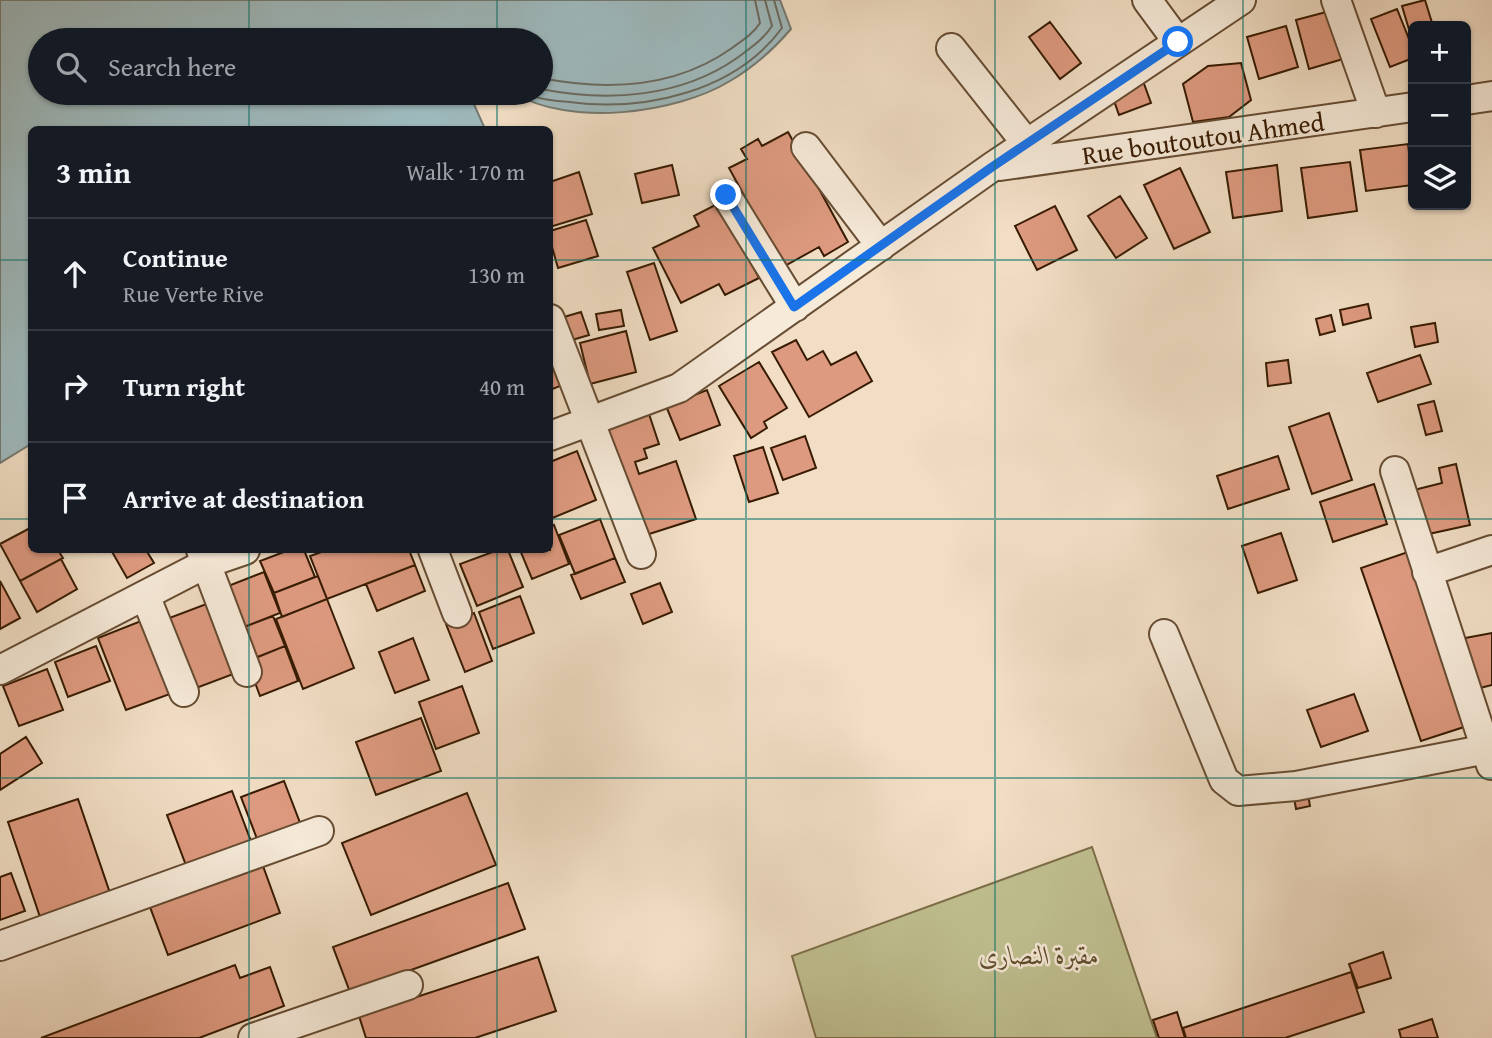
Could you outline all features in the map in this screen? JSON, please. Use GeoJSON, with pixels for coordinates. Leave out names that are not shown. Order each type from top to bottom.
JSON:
{"type":"FeatureCollection","features":[{"type":"Feature","properties":{"kind":"street"},"geometry":{"type":"LineString","coordinates":[[1147,0],[1178,42]]}},
{"type":"Feature","properties":{"kind":"street"},"geometry":{"type":"LineString","coordinates":[[553,435],[679,388],[992,167],[1241,0]]}},
{"type":"Feature","properties":{"kind":"street"},"geometry":{"type":"LineString","coordinates":[[1336,0],[1376,113]]}},
{"type":"Feature","properties":{"kind":"street"},"geometry":{"type":"LineString","coordinates":[[951,48],[1027,144]]}},
{"type":"Feature","properties":{"kind":"street"},"geometry":{"type":"LineString","coordinates":[[1471,99],[1492,96]]}},
{"type":"Feature","properties":{"kind":"street","name":"Rue boutoutou Ahmed"},"geometry":{"type":"LineString","coordinates":[[992,167],[1408,108]]}},
{"type":"Feature","properties":{"kind":"street"},"geometry":{"type":"LineString","coordinates":[[806,147],[881,246]]}},
{"type":"Feature","properties":{"kind":"street"},"geometry":{"type":"LineString","coordinates":[[726,195],[794,307]]}},
{"type":"Feature","properties":{"kind":"street"},"geometry":{"type":"LineString","coordinates":[[553,326],[641,554]]}},
{"type":"Feature","properties":{"kind":"street"},"geometry":{"type":"LineString","coordinates":[[1164,634],[1224,780],[1238,791],[1296,786],[1488,745],[1427,572],[1395,471]]}},
{"type":"Feature","properties":{"kind":"street"},"geometry":{"type":"LineString","coordinates":[[1427,572],[1492,550]]}},
{"type":"Feature","properties":{"kind":"street"},"geometry":{"type":"LineString","coordinates":[[0,670],[145,595],[204,556],[224,553]]}},
{"type":"Feature","properties":{"kind":"street"},"geometry":{"type":"LineString","coordinates":[[434,553],[457,613]]}},
{"type":"Feature","properties":{"kind":"street"},"geometry":{"type":"LineString","coordinates":[[204,556],[247,672]]}},
{"type":"Feature","properties":{"kind":"street"},"geometry":{"type":"LineString","coordinates":[[145,595],[184,692]]}},
{"type":"Feature","properties":{"kind":"street"},"geometry":{"type":"LineString","coordinates":[[0,946],[319,831]]}},
{"type":"Feature","properties":{"kind":"street"},"geometry":{"type":"LineString","coordinates":[[253,1038],[408,985]]}},
{"type":"Feature","properties":{"kind":"green space","name":"مقبرة النصارى"},"geometry":{"type":"Polygon","coordinates":[[[1092,847],[1157,1038],[816,1038],[792,956],[1092,847]]]}},
{"type":"Feature","properties":{"kind":"water"},"geometry":{"type":"Polygon","coordinates":[[[0,0],[780,0],[791,29],[755,64],[730,81],[681,102],[622,112],[592,113],[541,105],[553,105],[553,28],[28,28],[28,105],[474,105],[484,126],[28,126],[28,446],[0,463],[0,0]]]}},
{"type":"Feature","properties":{"kind":"building"},"geometry":{"type":"Polygon","coordinates":[[[1425,0],[1431,21],[1408,21],[1408,26],[1402,6],[1425,0]]]}},
{"type":"Feature","properties":{"kind":"building"},"geometry":{"type":"Polygon","coordinates":[[[1397,9],[1408,36],[1408,60],[1390,67],[1371,19],[1397,9]]]}},
{"type":"Feature","properties":{"kind":"building"},"geometry":{"type":"Polygon","coordinates":[[[1330,11],[1343,59],[1309,69],[1296,20],[1330,11]]]}},
{"type":"Feature","properties":{"kind":"building"},"geometry":{"type":"Polygon","coordinates":[[[1050,22],[1081,63],[1060,79],[1029,37],[1050,22]]]}},
{"type":"Feature","properties":{"kind":"building"},"geometry":{"type":"Polygon","coordinates":[[[1286,26],[1298,67],[1259,79],[1247,37],[1286,26]]]}},
{"type":"Feature","properties":{"kind":"building"},"geometry":{"type":"Polygon","coordinates":[[[1241,63],[1251,100],[1229,117],[1193,122],[1183,84],[1208,66],[1241,63]]]}},
{"type":"Feature","properties":{"kind":"building"},"geometry":{"type":"Polygon","coordinates":[[[1143,81],[1151,103],[1119,115],[1111,92],[1143,81]]]}},
{"type":"Feature","properties":{"kind":"building"},"geometry":{"type":"Polygon","coordinates":[[[788,132],[848,242],[824,256],[819,247],[783,267],[729,168],[747,159],[741,149],[758,139],[762,146],[788,132]]]}},
{"type":"Feature","properties":{"kind":"building"},"geometry":{"type":"Polygon","coordinates":[[[1408,144],[1408,186],[1366,191],[1360,150],[1408,144]]]}},
{"type":"Feature","properties":{"kind":"building"},"geometry":{"type":"Polygon","coordinates":[[[1350,162],[1357,211],[1308,218],[1301,168],[1350,162]]]}},
{"type":"Feature","properties":{"kind":"building"},"geometry":{"type":"Polygon","coordinates":[[[672,165],[679,195],[642,203],[635,174],[672,165]]]}},
{"type":"Feature","properties":{"kind":"building"},"geometry":{"type":"Polygon","coordinates":[[[1277,165],[1282,211],[1233,218],[1226,172],[1277,165]]]}},
{"type":"Feature","properties":{"kind":"building"},"geometry":{"type":"Polygon","coordinates":[[[1180,168],[1210,232],[1174,249],[1144,185],[1180,168]]]}},
{"type":"Feature","properties":{"kind":"building"},"geometry":{"type":"Polygon","coordinates":[[[579,172],[592,214],[553,226],[553,181],[579,172]]]}},
{"type":"Feature","properties":{"kind":"building"},"geometry":{"type":"Polygon","coordinates":[[[1120,196],[1147,238],[1116,258],[1088,216],[1120,196]]]}},
{"type":"Feature","properties":{"kind":"building"},"geometry":{"type":"Polygon","coordinates":[[[721,202],[759,278],[725,295],[719,284],[681,303],[653,248],[699,226],[694,216],[721,202]]]}},
{"type":"Feature","properties":{"kind":"building"},"geometry":{"type":"Polygon","coordinates":[[[1055,206],[1077,250],[1037,270],[1015,226],[1055,206]]]}},
{"type":"Feature","properties":{"kind":"building"},"geometry":{"type":"Polygon","coordinates":[[[586,220],[598,256],[558,268],[553,250],[553,230],[586,220]]]}},
{"type":"Feature","properties":{"kind":"building"},"geometry":{"type":"Polygon","coordinates":[[[654,263],[677,331],[650,340],[627,272],[654,263]]]}},
{"type":"Feature","properties":{"kind":"building"},"geometry":{"type":"Polygon","coordinates":[[[1368,304],[1371,318],[1343,325],[1340,310],[1368,304]]]}},
{"type":"Feature","properties":{"kind":"building"},"geometry":{"type":"Polygon","coordinates":[[[621,310],[624,326],[599,330],[596,314],[621,310]]]}},
{"type":"Feature","properties":{"kind":"building"},"geometry":{"type":"Polygon","coordinates":[[[581,312],[589,335],[572,340],[564,317],[581,312]]]}},
{"type":"Feature","properties":{"kind":"building"},"geometry":{"type":"Polygon","coordinates":[[[1331,315],[1335,331],[1320,335],[1316,319],[1331,315]]]}},
{"type":"Feature","properties":{"kind":"building"},"geometry":{"type":"Polygon","coordinates":[[[1435,323],[1438,342],[1415,347],[1411,327],[1435,323]]]}},
{"type":"Feature","properties":{"kind":"building"},"geometry":{"type":"Polygon","coordinates":[[[626,331],[636,372],[590,384],[580,343],[626,331]]]}},
{"type":"Feature","properties":{"kind":"building"},"geometry":{"type":"Polygon","coordinates":[[[796,340],[807,360],[823,351],[831,365],[856,352],[872,381],[809,417],[772,352],[796,340]]]}},
{"type":"Feature","properties":{"kind":"building"},"geometry":{"type":"Polygon","coordinates":[[[1420,355],[1431,384],[1378,402],[1367,373],[1420,355]]]}},
{"type":"Feature","properties":{"kind":"building"},"geometry":{"type":"Polygon","coordinates":[[[1288,360],[1291,383],[1268,386],[1266,363],[1288,360]]]}},
{"type":"Feature","properties":{"kind":"building"},"geometry":{"type":"Polygon","coordinates":[[[759,362],[787,408],[764,422],[767,428],[751,438],[719,386],[759,362]]]}},
{"type":"Feature","properties":{"kind":"building"},"geometry":{"type":"Polygon","coordinates":[[[553,368],[560,386],[553,389],[553,368]]]}},
{"type":"Feature","properties":{"kind":"building"},"geometry":{"type":"Polygon","coordinates":[[[707,390],[720,425],[680,440],[666,406],[707,390]]]}},
{"type":"Feature","properties":{"kind":"building"},"geometry":{"type":"Polygon","coordinates":[[[1434,401],[1442,431],[1426,435],[1418,405],[1434,401]]]}},
{"type":"Feature","properties":{"kind":"building"},"geometry":{"type":"Polygon","coordinates":[[[646,405],[659,444],[644,449],[647,458],[635,462],[639,474],[676,461],[696,519],[643,536],[602,419],[646,405]]]}},
{"type":"Feature","properties":{"kind":"building"},"geometry":{"type":"Polygon","coordinates":[[[1329,413],[1352,480],[1312,494],[1289,427],[1329,413]]]}},
{"type":"Feature","properties":{"kind":"building"},"geometry":{"type":"Polygon","coordinates":[[[805,436],[816,468],[783,480],[771,448],[805,436]]]}},
{"type":"Feature","properties":{"kind":"building"},"geometry":{"type":"Polygon","coordinates":[[[763,447],[778,493],[749,502],[734,456],[763,447]]]}},
{"type":"Feature","properties":{"kind":"building"},"geometry":{"type":"Polygon","coordinates":[[[577,451],[596,500],[553,518],[553,461],[577,451]]]}},
{"type":"Feature","properties":{"kind":"building"},"geometry":{"type":"Polygon","coordinates":[[[1278,456],[1289,489],[1228,509],[1217,476],[1278,456]]]}},
{"type":"Feature","properties":{"kind":"building"},"geometry":{"type":"Polygon","coordinates":[[[1456,464],[1470,525],[1424,535],[1414,490],[1442,483],[1439,468],[1456,464]]]}},
{"type":"Feature","properties":{"kind":"building"},"geometry":{"type":"Polygon","coordinates":[[[1374,484],[1387,524],[1333,542],[1320,502],[1374,484]]]}},
{"type":"Feature","properties":{"kind":"building"},"geometry":{"type":"Polygon","coordinates":[[[600,519],[615,558],[575,574],[559,535],[600,519]]]}},
{"type":"Feature","properties":{"kind":"building"},"geometry":{"type":"Polygon","coordinates":[[[553,526],[569,564],[532,579],[521,553],[553,553],[553,526]]]}},
{"type":"Feature","properties":{"kind":"building"},"geometry":{"type":"Polygon","coordinates":[[[28,529],[28,553],[60,553],[63,558],[20,581],[0,544],[28,529]]]}},
{"type":"Feature","properties":{"kind":"building"},"geometry":{"type":"Polygon","coordinates":[[[1281,533],[1297,580],[1258,593],[1242,546],[1281,533]]]}},
{"type":"Feature","properties":{"kind":"building"},"geometry":{"type":"Polygon","coordinates":[[[1408,552],[1467,726],[1421,741],[1361,568],[1408,552]]]}},
{"type":"Feature","properties":{"kind":"building"},"geometry":{"type":"Polygon","coordinates":[[[113,553],[148,553],[154,563],[127,578],[113,553]]]}},
{"type":"Feature","properties":{"kind":"building"},"geometry":{"type":"Polygon","coordinates":[[[281,553],[305,553],[315,577],[274,593],[260,561],[281,553]]]}},
{"type":"Feature","properties":{"kind":"building"},"geometry":{"type":"Polygon","coordinates":[[[318,553],[410,553],[415,565],[327,599],[310,556],[318,553]]]}},
{"type":"Feature","properties":{"kind":"building"},"geometry":{"type":"Polygon","coordinates":[[[490,553],[509,553],[523,587],[477,606],[460,564],[490,553]]]}},
{"type":"Feature","properties":{"kind":"building"},"geometry":{"type":"Polygon","coordinates":[[[615,558],[625,582],[581,599],[571,575],[615,558]]]}},
{"type":"Feature","properties":{"kind":"building"},"geometry":{"type":"Polygon","coordinates":[[[61,559],[77,589],[37,612],[20,581],[61,559]]]}},
{"type":"Feature","properties":{"kind":"building"},"geometry":{"type":"Polygon","coordinates":[[[415,565],[425,591],[377,611],[366,584],[415,565]]]}},
{"type":"Feature","properties":{"kind":"building"},"geometry":{"type":"Polygon","coordinates":[[[264,572],[280,613],[239,629],[223,588],[264,572]]]}},
{"type":"Feature","properties":{"kind":"building"},"geometry":{"type":"Polygon","coordinates":[[[318,576],[327,599],[282,617],[274,593],[318,576]]]}},
{"type":"Feature","properties":{"kind":"building"},"geometry":{"type":"Polygon","coordinates":[[[0,581],[20,618],[0,629],[0,581]]]}},
{"type":"Feature","properties":{"kind":"building"},"geometry":{"type":"Polygon","coordinates":[[[660,583],[672,612],[643,624],[631,594],[660,583]]]}},
{"type":"Feature","properties":{"kind":"building"},"geometry":{"type":"Polygon","coordinates":[[[520,596],[534,633],[493,649],[479,612],[520,596]]]}},
{"type":"Feature","properties":{"kind":"building"},"geometry":{"type":"Polygon","coordinates":[[[327,599],[354,668],[303,689],[276,619],[327,599]]]}},
{"type":"Feature","properties":{"kind":"building"},"geometry":{"type":"Polygon","coordinates":[[[209,603],[236,673],[191,690],[164,620],[209,603]]]}},
{"type":"Feature","properties":{"kind":"building"},"geometry":{"type":"Polygon","coordinates":[[[474,613],[492,661],[465,672],[446,624],[474,613]]]}},
{"type":"Feature","properties":{"kind":"building"},"geometry":{"type":"Polygon","coordinates":[[[273,616],[285,646],[251,660],[239,629],[273,616]]]}},
{"type":"Feature","properties":{"kind":"building"},"geometry":{"type":"Polygon","coordinates":[[[141,621],[170,694],[126,710],[98,638],[141,621]]]}},
{"type":"Feature","properties":{"kind":"building"},"geometry":{"type":"Polygon","coordinates":[[[1492,633],[1492,685],[1476,689],[1465,638],[1492,633]]]}},
{"type":"Feature","properties":{"kind":"building"},"geometry":{"type":"Polygon","coordinates":[[[413,638],[429,680],[395,693],[379,652],[413,638]]]}},
{"type":"Feature","properties":{"kind":"building"},"geometry":{"type":"Polygon","coordinates":[[[96,646],[110,681],[68,697],[55,662],[96,646]]]}},
{"type":"Feature","properties":{"kind":"building"},"geometry":{"type":"Polygon","coordinates":[[[285,646],[298,681],[260,696],[247,661],[285,646]]]}},
{"type":"Feature","properties":{"kind":"building"},"geometry":{"type":"Polygon","coordinates":[[[47,669],[63,710],[19,726],[3,686],[47,669]]]}},
{"type":"Feature","properties":{"kind":"building"},"geometry":{"type":"Polygon","coordinates":[[[462,686],[479,733],[436,749],[419,702],[462,686]]]}},
{"type":"Feature","properties":{"kind":"building"},"geometry":{"type":"Polygon","coordinates":[[[1354,694],[1368,731],[1321,747],[1307,710],[1354,694]]]}},
{"type":"Feature","properties":{"kind":"building"},"geometry":{"type":"Polygon","coordinates":[[[421,718],[441,771],[376,795],[356,742],[421,718]]]}},
{"type":"Feature","properties":{"kind":"building"},"geometry":{"type":"Polygon","coordinates":[[[26,737],[42,763],[0,790],[0,754],[26,737]]]}},
{"type":"Feature","properties":{"kind":"building"},"geometry":{"type":"Polygon","coordinates":[[[284,781],[302,828],[259,844],[241,797],[284,781]]]}},
{"type":"Feature","properties":{"kind":"building"},"geometry":{"type":"Polygon","coordinates":[[[1307,789],[1310,806],[1296,809],[1293,792],[1307,789]]]}},
{"type":"Feature","properties":{"kind":"building"},"geometry":{"type":"Polygon","coordinates":[[[232,791],[252,844],[187,868],[167,815],[232,791]]]}},
{"type":"Feature","properties":{"kind":"building"},"geometry":{"type":"Polygon","coordinates":[[[467,793],[496,865],[371,915],[342,843],[467,793]]]}},
{"type":"Feature","properties":{"kind":"building"},"geometry":{"type":"Polygon","coordinates":[[[78,799],[112,899],[42,923],[8,822],[78,799]]]}},
{"type":"Feature","properties":{"kind":"building"},"geometry":{"type":"Polygon","coordinates":[[[263,866],[280,913],[168,955],[150,907],[263,866]]]}},
{"type":"Feature","properties":{"kind":"building"},"geometry":{"type":"Polygon","coordinates":[[[11,873],[25,911],[0,920],[0,877],[11,873]]]}},
{"type":"Feature","properties":{"kind":"building"},"geometry":{"type":"Polygon","coordinates":[[[508,883],[525,929],[350,992],[333,947],[508,883]]]}},
{"type":"Feature","properties":{"kind":"building"},"geometry":{"type":"Polygon","coordinates":[[[1383,952],[1391,978],[1358,988],[1349,964],[1383,952]]]}},
{"type":"Feature","properties":{"kind":"building"},"geometry":{"type":"Polygon","coordinates":[[[538,957],[556,1011],[475,1038],[366,1038],[359,1016],[538,957]]]}},
{"type":"Feature","properties":{"kind":"building"},"geometry":{"type":"Polygon","coordinates":[[[235,965],[240,978],[270,967],[284,1006],[199,1038],[41,1038],[235,965]]]}},
{"type":"Feature","properties":{"kind":"building"},"geometry":{"type":"Polygon","coordinates":[[[1351,972],[1364,1012],[1285,1038],[1186,1038],[1183,1028],[1351,972]]]}},
{"type":"Feature","properties":{"kind":"building"},"geometry":{"type":"Polygon","coordinates":[[[1177,1012],[1185,1038],[1159,1038],[1153,1020],[1177,1012]]]}},
{"type":"Feature","properties":{"kind":"building"},"geometry":{"type":"Polygon","coordinates":[[[1432,1019],[1438,1038],[1401,1038],[1399,1030],[1432,1019]]]}},
{"type":"Feature","properties":{"kind":"route"},"geometry":{"type":"LineString","coordinates":[[726,195],[794,307],[992,167],[1178,42]]}}]}
